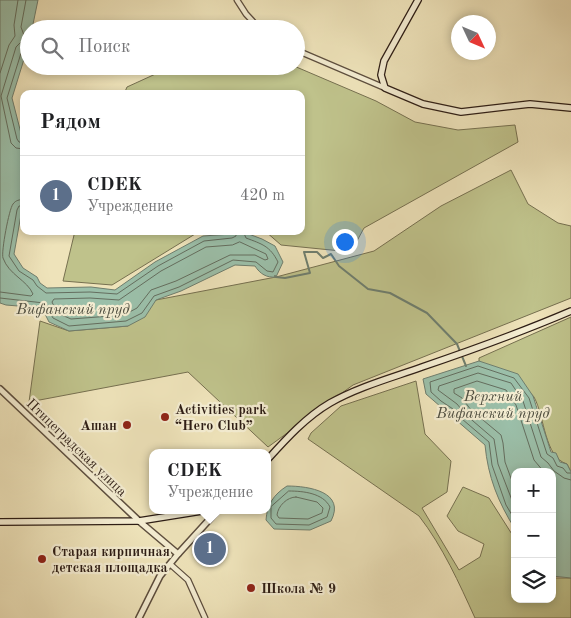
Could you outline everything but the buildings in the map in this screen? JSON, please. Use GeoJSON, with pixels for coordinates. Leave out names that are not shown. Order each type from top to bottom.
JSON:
{"type":"FeatureCollection","features":[{"type":"Feature","properties":{"kind":"main road"},"geometry":{"type":"LineString","coordinates":[[418,0],[384,61],[381,75],[385,88],[422,104],[461,112],[530,104],[571,108]]}},
{"type":"Feature","properties":{"kind":"main road"},"geometry":{"type":"LineString","coordinates":[[271,456],[294,432],[329,404],[371,385],[478,348],[571,311]]}},
{"type":"Feature","properties":{"kind":"main road"},"geometry":{"type":"LineString","coordinates":[[0,522],[139,521],[183,514]]}},
{"type":"Feature","properties":{"kind":"street"},"geometry":{"type":"LineString","coordinates":[[237,0],[252,20]]}},
{"type":"Feature","properties":{"kind":"street"},"geometry":{"type":"LineString","coordinates":[[305,54],[385,88]]}},
{"type":"Feature","properties":{"kind":"street","name":"Птицеградская улица"},"geometry":{"type":"LineString","coordinates":[[0,389],[139,521],[178,554]]}},
{"type":"Feature","properties":{"kind":"street"},"geometry":{"type":"LineString","coordinates":[[139,618],[160,576],[214,514]]}},
{"type":"Feature","properties":{"kind":"street"},"geometry":{"type":"LineString","coordinates":[[170,564],[188,580],[205,618]]}},
{"type":"Feature","properties":{"kind":"shaded area"},"geometry":{"type":"Polygon","coordinates":[[[305,71],[376,101],[415,122],[458,130],[515,125],[518,142],[364,228],[351,252],[281,245],[270,235],[305,235],[305,90],[126,90],[127,87],[153,75],[305,75],[305,71]]]}},
{"type":"Feature","properties":{"kind":"shaded area"},"geometry":{"type":"Polygon","coordinates":[[[511,170],[528,204],[558,223],[571,226],[571,298],[353,385],[268,447],[188,372],[29,402],[40,321],[69,331],[128,326],[156,300],[276,277],[374,251],[441,206],[511,170]]]}},
{"type":"Feature","properties":{"kind":"shaded area"},"geometry":{"type":"Polygon","coordinates":[[[74,235],[193,235],[112,285],[63,281],[74,235]]]}},
{"type":"Feature","properties":{"kind":"shaded area"},"geometry":{"type":"Polygon","coordinates":[[[571,317],[571,472],[567,464],[559,460],[549,445],[534,397],[517,384],[479,361],[479,358],[571,317]]]}},
{"type":"Feature","properties":{"kind":"shaded area"},"geometry":{"type":"Polygon","coordinates":[[[416,381],[425,434],[451,461],[447,492],[422,508],[459,570],[480,557],[484,544],[458,531],[447,516],[463,487],[489,498],[511,533],[511,603],[556,603],[556,578],[571,578],[571,618],[475,618],[443,553],[419,516],[308,439],[311,433],[341,406],[416,381]]]}},
{"type":"Feature","properties":{"kind":"water","name":"Вифанский пруд"},"geometry":{"type":"Polygon","coordinates":[[[0,0],[38,0],[34,20],[20,20],[20,72],[12,98],[20,129],[20,220],[14,254],[23,268],[37,277],[40,283],[47,288],[91,287],[115,290],[155,262],[203,236],[217,235],[251,235],[262,239],[275,246],[283,262],[276,277],[264,275],[255,266],[235,265],[181,291],[156,300],[145,317],[128,326],[69,331],[49,322],[42,308],[0,303],[0,0]]]}},
{"type":"Feature","properties":{"kind":"water","name":"Верхний Вифанский пруд"},"geometry":{"type":"Polygon","coordinates":[[[479,361],[518,374],[533,396],[551,452],[556,453],[560,462],[567,464],[571,472],[571,578],[556,576],[556,468],[511,468],[511,522],[495,489],[485,445],[426,394],[423,379],[479,361]]]}},
{"type":"Feature","properties":{"kind":"water"},"geometry":{"type":"Polygon","coordinates":[[[287,486],[305,487],[323,493],[334,503],[331,521],[310,530],[274,529],[266,520],[267,514],[271,514],[272,501],[287,486]]]}},
{"type":"Feature","properties":{"kind":"waterway"},"geometry":{"type":"LineString","coordinates":[[275,276],[285,278],[310,273],[304,252],[317,252],[323,258],[331,254],[339,266],[368,289],[390,293],[427,313],[457,344],[466,366]]}},
{"type":"Feature","properties":{"kind":"place","name":"Activities park “Hero Club”"},"geometry":{"type":"Point","coordinates":[165,417]}},
{"type":"Feature","properties":{"kind":"place","name":"Ашан"},"geometry":{"type":"Point","coordinates":[127,425]}},
{"type":"Feature","properties":{"kind":"place","name":"CDEK"},"geometry":{"type":"Point","coordinates":[210,549]}},
{"type":"Feature","properties":{"kind":"place","name":"Старая кирпичная детская площадка"},"geometry":{"type":"Point","coordinates":[42,559]}},
{"type":"Feature","properties":{"kind":"place","name":"Школа № 9"},"geometry":{"type":"Point","coordinates":[251,588]}}]}
